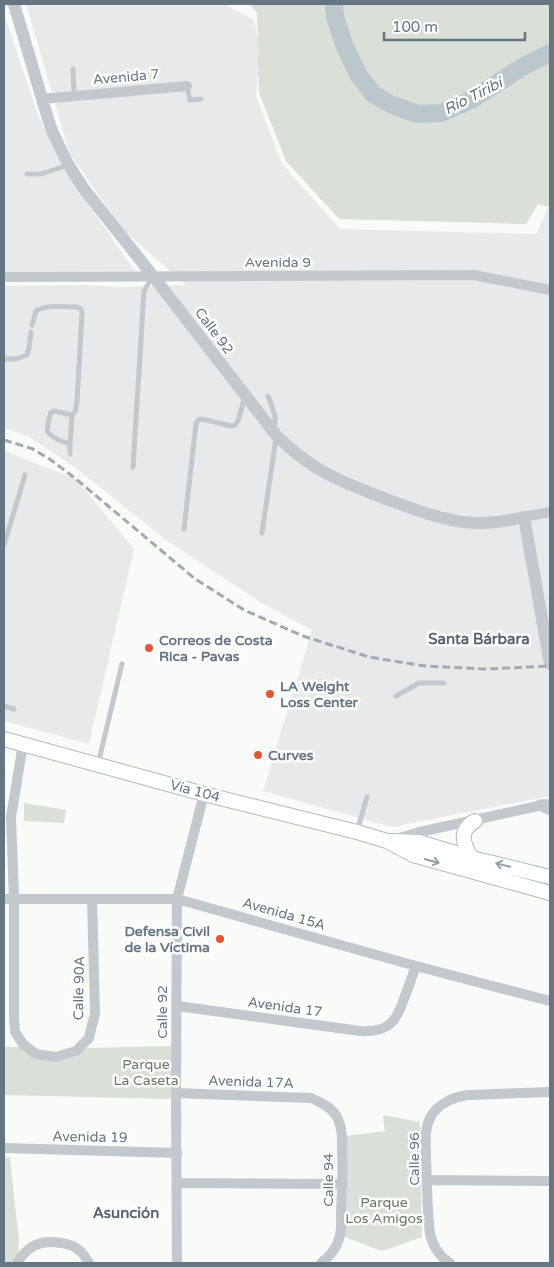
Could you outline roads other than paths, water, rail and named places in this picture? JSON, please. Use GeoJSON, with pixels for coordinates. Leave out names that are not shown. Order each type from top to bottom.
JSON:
{"type":"FeatureCollection","features":[{"type":"Feature","properties":{"kind":"main road","name":"Vía 104"},"geometry":{"type":"LineString","coordinates":[[4,739],[204,794],[388,841],[419,842],[472,858],[549,876]]}},
{"type":"Feature","properties":{"kind":"main road"},"geometry":{"type":"LineString","coordinates":[[472,858],[465,844],[464,837],[468,825],[474,821]]}},
{"type":"Feature","properties":{"kind":"main road","name":"Vía 104"},"geometry":{"type":"LineString","coordinates":[[388,841],[413,856],[550,893]]}},
{"type":"Feature","properties":{"kind":"street","name":"Calle 92"},"geometry":{"type":"LineString","coordinates":[[14,4],[52,131],[68,164],[84,189],[274,433],[289,448],[319,469],[348,484],[413,509],[452,520],[474,523],[496,523],[524,517]]}},
{"type":"Feature","properties":{"kind":"street","name":"Avenida 7"},"geometry":{"type":"LineString","coordinates":[[42,99],[187,86]]}},
{"type":"Feature","properties":{"kind":"street","name":"Avenida 9"},"geometry":{"type":"LineString","coordinates":[[4,277],[474,275],[550,290]]}},
{"type":"Feature","properties":{"kind":"street"},"geometry":{"type":"LineString","coordinates":[[550,512],[524,517],[550,664]]}},
{"type":"Feature","properties":{"kind":"street"},"geometry":{"type":"LineString","coordinates":[[9,899],[7,817],[23,744]]}},
{"type":"Feature","properties":{"kind":"street","name":"Calle 92"},"geometry":{"type":"LineString","coordinates":[[178,1263],[176,1094],[178,899],[204,794]]}},
{"type":"Feature","properties":{"kind":"street"},"geometry":{"type":"LineString","coordinates":[[388,841],[420,832],[547,806]]}},
{"type":"Feature","properties":{"kind":"street","name":"Avenida 15A"},"geometry":{"type":"LineString","coordinates":[[9,899],[178,899],[550,1002]]}},
{"type":"Feature","properties":{"kind":"street","name":"Calle 90A"},"geometry":{"type":"LineString","coordinates":[[9,899],[15,1032],[23,1044],[36,1054],[56,1057],[76,1050],[89,1038],[95,1013],[92,899]]}},
{"type":"Feature","properties":{"kind":"street","name":"Avenida 17"},"geometry":{"type":"LineString","coordinates":[[177,1006],[373,1032],[389,1026],[394,1021],[401,1010],[416,966]]}},
{"type":"Feature","properties":{"kind":"street","name":"Calle 96"},"geometry":{"type":"LineString","coordinates":[[449,1263],[434,1248],[430,1234],[426,1129],[430,1117],[447,1101],[458,1096],[550,1092]]}},
{"type":"Feature","properties":{"kind":"street","name":"Avenida 17A"},"geometry":{"type":"LineString","coordinates":[[176,1094],[311,1098],[324,1104]]}},
{"type":"Feature","properties":{"kind":"street","name":"Calle 94"},"geometry":{"type":"LineString","coordinates":[[324,1104],[332,1110],[340,1126],[342,1135],[343,1184],[340,1233],[335,1249],[324,1261]]}},
{"type":"Feature","properties":{"kind":"street","name":"Avenida 19"},"geometry":{"type":"LineString","coordinates":[[4,1148],[176,1153]]}},
{"type":"Feature","properties":{"kind":"street"},"geometry":{"type":"LineString","coordinates":[[427,1180],[550,1181]]}},
{"type":"Feature","properties":{"kind":"street"},"geometry":{"type":"LineString","coordinates":[[177,1183],[343,1184]]}},
{"type":"Feature","properties":{"kind":"street"},"geometry":{"type":"LineString","coordinates":[[17,1263],[22,1255],[35,1245],[50,1241],[69,1244],[82,1252],[89,1263]]}},
{"type":"Feature","properties":{"kind":"lane"},"geometry":{"type":"LineString","coordinates":[[73,69],[74,95]]}},
{"type":"Feature","properties":{"kind":"lane","name":"Avenida 7"},"geometry":{"type":"LineString","coordinates":[[187,86],[190,100],[201,99]]}},
{"type":"Feature","properties":{"kind":"lane"},"geometry":{"type":"LineString","coordinates":[[27,174],[41,174],[68,164]]}},
{"type":"Feature","properties":{"kind":"lane"},"geometry":{"type":"LineString","coordinates":[[133,467],[144,291],[153,276]]}},
{"type":"Feature","properties":{"kind":"lane"},"geometry":{"type":"LineString","coordinates":[[32,325],[36,311],[48,306],[77,307],[81,309],[76,402],[75,412],[72,415],[70,454]]}},
{"type":"Feature","properties":{"kind":"lane"},"geometry":{"type":"LineString","coordinates":[[4,359],[16,359],[27,355],[31,332]]}},
{"type":"Feature","properties":{"kind":"lane"},"geometry":{"type":"LineString","coordinates":[[184,529],[196,424],[198,420],[202,419],[231,426],[235,425],[238,421],[245,396]]}},
{"type":"Feature","properties":{"kind":"lane"},"geometry":{"type":"LineString","coordinates":[[262,533],[275,424],[274,412],[268,396]]}},
{"type":"Feature","properties":{"kind":"lane"},"geometry":{"type":"LineString","coordinates":[[70,444],[61,442],[50,436],[47,432],[51,412],[72,415]]}},
{"type":"Feature","properties":{"kind":"lane"},"geometry":{"type":"LineString","coordinates":[[4,545],[25,475]]}},
{"type":"Feature","properties":{"kind":"lane"},"geometry":{"type":"LineString","coordinates":[[98,765],[122,664]]}},
{"type":"Feature","properties":{"kind":"lane"},"geometry":{"type":"LineString","coordinates":[[396,696],[419,683],[444,683]]}},
{"type":"Feature","properties":{"kind":"lane"},"geometry":{"type":"LineString","coordinates":[[4,706],[14,708]]}},
{"type":"Feature","properties":{"kind":"lane"},"geometry":{"type":"LineString","coordinates":[[357,832],[367,798]]}},
{"type":"Feature","properties":{"kind":"waterway","name":"Río Tiribí"},"geometry":{"type":"LineString","coordinates":[[334,4],[335,17],[345,47],[358,74],[373,94],[390,104],[417,114],[441,113],[471,100],[524,66],[550,53]]}},
{"type":"Feature","properties":{"kind":"railway"},"geometry":{"type":"LineString","coordinates":[[4,440],[33,449],[51,460],[194,578],[244,610],[303,636],[369,657],[425,666],[485,669],[550,666]]}},
{"type":"Feature","properties":{"kind":"place","name":"Correos de Costa Rica - Pavas"},"geometry":{"type":"Point","coordinates":[149,648]}},
{"type":"Feature","properties":{"kind":"place","name":"LA Weight Loss Center"},"geometry":{"type":"Point","coordinates":[270,694]}},
{"type":"Feature","properties":{"kind":"place","name":"Curves"},"geometry":{"type":"Point","coordinates":[258,755]}},
{"type":"Feature","properties":{"kind":"place","name":"Defensa Civil de la Víctima"},"geometry":{"type":"Point","coordinates":[220,939]}},
{"type":"Feature","properties":{"kind":"district","name":"Santa Bárbara"},"geometry":{"type":"Point","coordinates":[479,639]}},
{"type":"Feature","properties":{"kind":"district","name":"Asunción"},"geometry":{"type":"Point","coordinates":[126,1213]}},
{"type":"Feature","properties":{"kind":"park label","name":"Parque La Caseta"},"geometry":{"type":"Point","coordinates":[146,1072]}},
{"type":"Feature","properties":{"kind":"park label","name":"Parque Los Amigos"},"geometry":{"type":"Point","coordinates":[384,1210]}}]}
